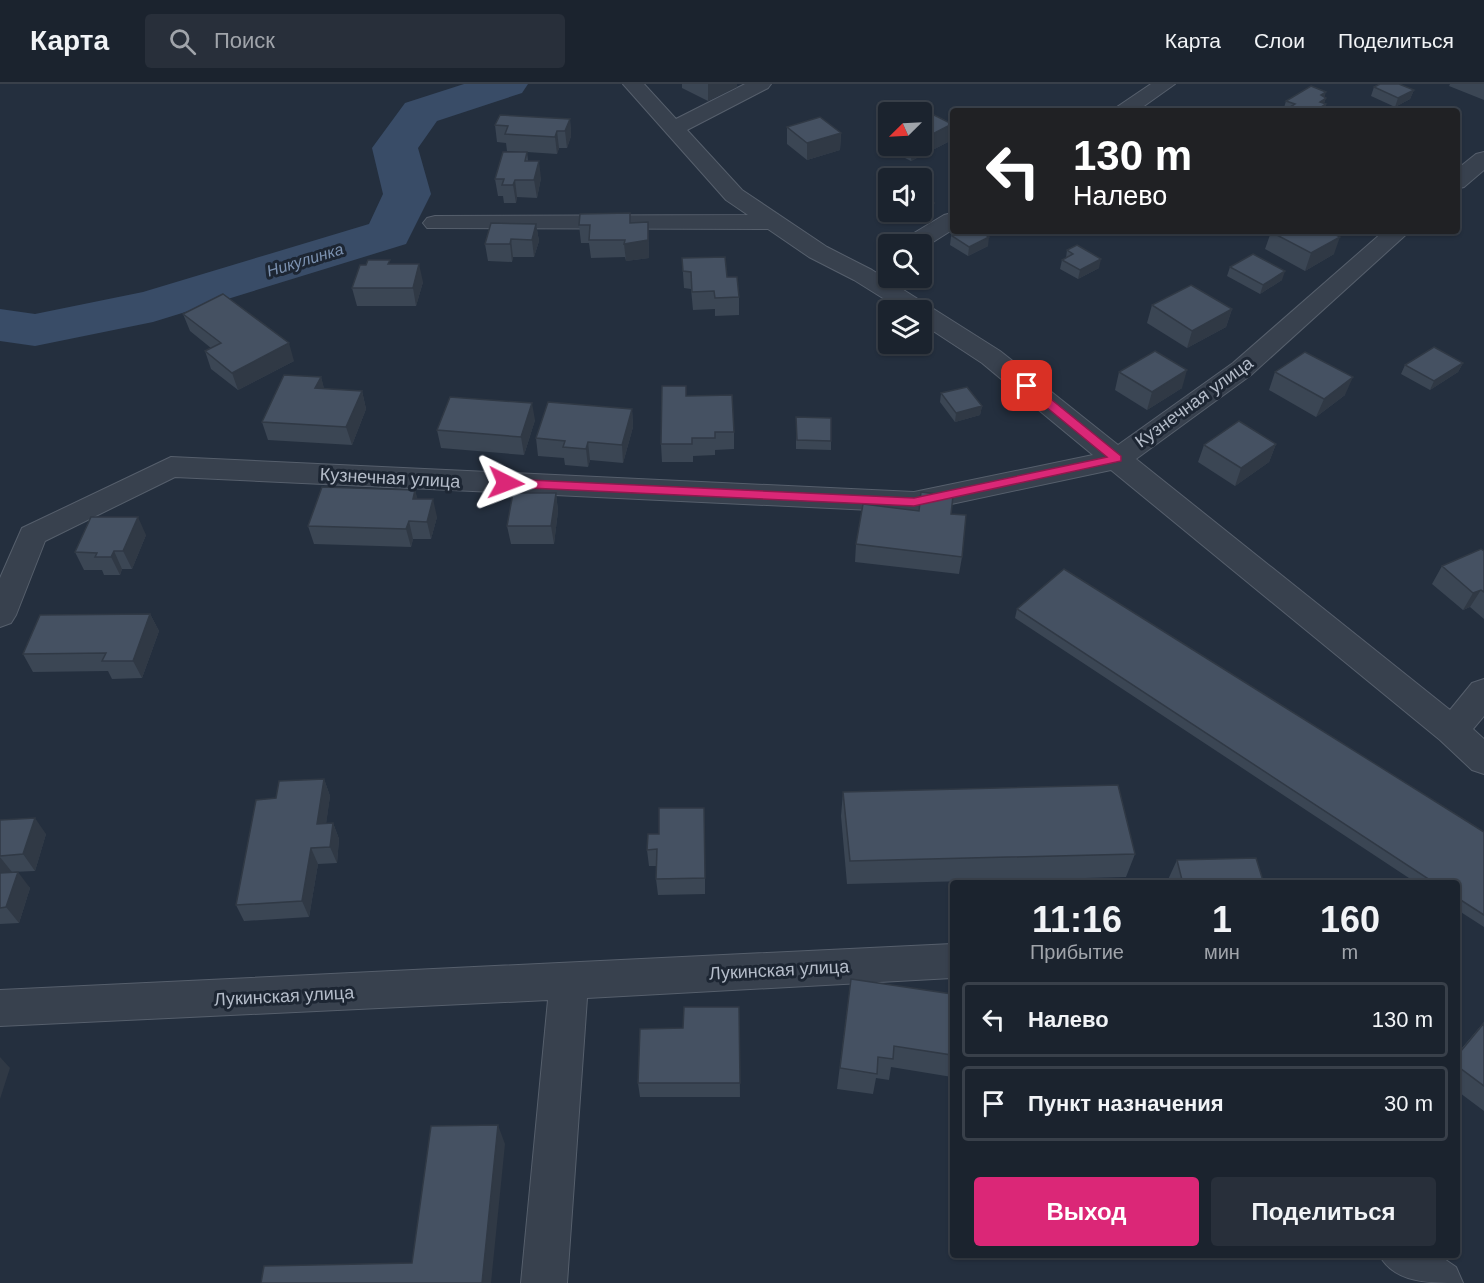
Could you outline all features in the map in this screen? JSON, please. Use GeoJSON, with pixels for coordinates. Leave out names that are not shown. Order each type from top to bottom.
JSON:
{"type":"FeatureCollection","features":[{"type":"Feature","properties":{"kind":"street"},"geometry":{"type":"LineString","coordinates":[[633,84],[734,195],[818,252],[863,275],[903,300]]}},
{"type":"Feature","properties":{"kind":"street"},"geometry":{"type":"LineString","coordinates":[[674,129],[761,84]]}},
{"type":"Feature","properties":{"kind":"street"},"geometry":{"type":"LineString","coordinates":[[1127,108],[1165,84]]}},
{"type":"Feature","properties":{"kind":"street"},"geometry":{"type":"LineString","coordinates":[[1460,179],[1484,159]]}},
{"type":"Feature","properties":{"kind":"street"},"geometry":{"type":"LineString","coordinates":[[929,234],[950,221]]}},
{"type":"Feature","properties":{"kind":"street"},"geometry":{"type":"LineString","coordinates":[[435,223],[775,222]]}},
{"type":"Feature","properties":{"kind":"street","name":"Кузнечная улица"},"geometry":{"type":"LineString","coordinates":[[0,615],[33,535],[171,467],[914,502],[1117,459],[1242,369],[1395,234]]}},
{"type":"Feature","properties":{"kind":"street"},"geometry":{"type":"LineString","coordinates":[[863,275],[878,266]]}},
{"type":"Feature","properties":{"kind":"street"},"geometry":{"type":"LineString","coordinates":[[932,319],[991,357],[1452,731],[1484,760]]}},
{"type":"Feature","properties":{"kind":"street"},"geometry":{"type":"LineString","coordinates":[[1452,731],[1484,692]]}},
{"type":"Feature","properties":{"kind":"street","name":"Лукинская улица"},"geometry":{"type":"LineString","coordinates":[[0,1008],[950,961]]}},
{"type":"Feature","properties":{"kind":"street"},"geometry":{"type":"LineString","coordinates":[[544,1283],[569,981]]}},
{"type":"Feature","properties":{"kind":"street"},"geometry":{"type":"LineString","coordinates":[[1405,1258],[1440,1283]]}},
{"type":"Feature","properties":{"kind":"building"},"geometry":{"type":"Polygon","coordinates":[[[1380,84],[1399,84],[1414,90],[1398,98],[1374,87],[1380,84]]]}},
{"type":"Feature","properties":{"kind":"building"},"geometry":{"type":"Polygon","coordinates":[[[1311,86],[1326,92],[1321,95],[1326,98],[1320,102],[1326,104],[1320,108],[1289,108],[1295,104],[1286,101],[1311,86]]]}},
{"type":"Feature","properties":{"kind":"building"},"geometry":{"type":"Polygon","coordinates":[[[932,114],[950,123],[932,134],[932,114]]]}},
{"type":"Feature","properties":{"kind":"building"},"geometry":{"type":"Polygon","coordinates":[[[500,115],[570,119],[565,131],[557,131],[555,137],[505,134],[508,126],[495,125],[500,115]]]}},
{"type":"Feature","properties":{"kind":"building"},"geometry":{"type":"Polygon","coordinates":[[[820,117],[841,133],[807,143],[787,127],[820,117]]]}},
{"type":"Feature","properties":{"kind":"building"},"geometry":{"type":"Polygon","coordinates":[[[503,152],[527,152],[525,161],[539,161],[534,180],[515,180],[513,185],[502,185],[504,179],[495,179],[503,152]]]}},
{"type":"Feature","properties":{"kind":"building"},"geometry":{"type":"Polygon","coordinates":[[[630,213],[630,223],[648,222],[648,240],[624,244],[625,240],[589,240],[590,225],[579,225],[580,214],[630,213]]]}},
{"type":"Feature","properties":{"kind":"building"},"geometry":{"type":"Polygon","coordinates":[[[491,223],[536,224],[532,240],[511,239],[510,244],[485,244],[491,223]]]}},
{"type":"Feature","properties":{"kind":"building"},"geometry":{"type":"Polygon","coordinates":[[[984,234],[989,237],[969,247],[952,236],[984,234]]]}},
{"type":"Feature","properties":{"kind":"building"},"geometry":{"type":"Polygon","coordinates":[[[1275,234],[1334,234],[1340,237],[1311,253],[1275,234]]]}},
{"type":"Feature","properties":{"kind":"building"},"geometry":{"type":"Polygon","coordinates":[[[1077,245],[1101,259],[1080,270],[1062,260],[1073,254],[1067,250],[1077,245]]]}},
{"type":"Feature","properties":{"kind":"building"},"geometry":{"type":"Polygon","coordinates":[[[1253,254],[1285,271],[1263,285],[1230,267],[1253,254]]]}},
{"type":"Feature","properties":{"kind":"building"},"geometry":{"type":"Polygon","coordinates":[[[725,257],[727,277],[737,277],[739,297],[715,298],[714,291],[692,292],[691,272],[683,271],[682,258],[725,257]]]}},
{"type":"Feature","properties":{"kind":"building"},"geometry":{"type":"Polygon","coordinates":[[[368,260],[390,260],[388,264],[419,264],[413,288],[352,288],[360,265],[366,265],[368,260]]]}},
{"type":"Feature","properties":{"kind":"building"},"geometry":{"type":"Polygon","coordinates":[[[1191,285],[1232,309],[1192,331],[1152,305],[1191,285]]]}},
{"type":"Feature","properties":{"kind":"building"},"geometry":{"type":"Polygon","coordinates":[[[223,294],[289,343],[232,373],[205,351],[221,343],[183,314],[223,294]]]}},
{"type":"Feature","properties":{"kind":"building"},"geometry":{"type":"Polygon","coordinates":[[[1434,347],[1463,363],[1434,381],[1405,365],[1434,347]]]}},
{"type":"Feature","properties":{"kind":"building"},"geometry":{"type":"Polygon","coordinates":[[[1155,351],[1187,370],[1152,392],[1119,372],[1155,351]]]}},
{"type":"Feature","properties":{"kind":"building"},"geometry":{"type":"Polygon","coordinates":[[[1305,352],[1353,377],[1324,399],[1275,372],[1305,352]]]}},
{"type":"Feature","properties":{"kind":"building"},"geometry":{"type":"Polygon","coordinates":[[[284,375],[321,377],[315,388],[362,391],[346,427],[262,422],[284,375]]]}},
{"type":"Feature","properties":{"kind":"building"},"geometry":{"type":"Polygon","coordinates":[[[662,386],[686,386],[686,396],[732,395],[734,432],[715,432],[715,438],[692,438],[692,444],[661,444],[662,386]]]}},
{"type":"Feature","properties":{"kind":"building"},"geometry":{"type":"Polygon","coordinates":[[[967,387],[982,406],[956,413],[941,393],[967,387]]]}},
{"type":"Feature","properties":{"kind":"building"},"geometry":{"type":"Polygon","coordinates":[[[450,397],[532,403],[521,437],[437,430],[450,397]]]}},
{"type":"Feature","properties":{"kind":"building"},"geometry":{"type":"Polygon","coordinates":[[[548,402],[632,409],[622,445],[588,442],[586,449],[563,447],[565,441],[536,438],[548,402]]]}},
{"type":"Feature","properties":{"kind":"building"},"geometry":{"type":"Polygon","coordinates":[[[796,417],[831,418],[831,441],[797,440],[796,417]]]}},
{"type":"Feature","properties":{"kind":"building"},"geometry":{"type":"Polygon","coordinates":[[[1239,421],[1276,444],[1241,468],[1204,445],[1239,421]]]}},
{"type":"Feature","properties":{"kind":"building"},"geometry":{"type":"Polygon","coordinates":[[[322,487],[415,490],[413,499],[433,499],[427,522],[409,521],[406,529],[308,526],[322,487]]]}},
{"type":"Feature","properties":{"kind":"building"},"geometry":{"type":"Polygon","coordinates":[[[921,492],[953,496],[951,514],[966,515],[962,557],[856,544],[863,504],[919,511],[921,492]]]}},
{"type":"Feature","properties":{"kind":"building"},"geometry":{"type":"Polygon","coordinates":[[[513,493],[556,493],[551,526],[507,526],[513,493]]]}},
{"type":"Feature","properties":{"kind":"building"},"geometry":{"type":"Polygon","coordinates":[[[91,517],[138,517],[123,551],[114,551],[111,557],[95,557],[97,553],[75,552],[91,517]]]}},
{"type":"Feature","properties":{"kind":"building"},"geometry":{"type":"Polygon","coordinates":[[[1481,549],[1484,551],[1484,592],[1481,590],[1473,593],[1442,566],[1481,549]]]}},
{"type":"Feature","properties":{"kind":"building"},"geometry":{"type":"Polygon","coordinates":[[[1064,569],[1484,832],[1484,915],[1460,900],[1460,880],[1430,880],[1017,609],[1064,569]]]}},
{"type":"Feature","properties":{"kind":"building"},"geometry":{"type":"Polygon","coordinates":[[[150,614],[133,661],[102,661],[106,653],[23,654],[40,615],[150,614]]]}},
{"type":"Feature","properties":{"kind":"building"},"geometry":{"type":"Polygon","coordinates":[[[324,779],[317,824],[333,823],[330,847],[311,848],[302,901],[236,905],[256,800],[276,798],[279,781],[324,779]]]}},
{"type":"Feature","properties":{"kind":"building"},"geometry":{"type":"Polygon","coordinates":[[[1118,785],[1135,854],[850,861],[843,792],[1118,785]]]}},
{"type":"Feature","properties":{"kind":"building"},"geometry":{"type":"Polygon","coordinates":[[[659,808],[704,808],[705,878],[656,879],[657,849],[647,850],[648,834],[659,834],[659,808]]]}},
{"type":"Feature","properties":{"kind":"building"},"geometry":{"type":"Polygon","coordinates":[[[35,818],[23,854],[0,856],[0,820],[35,818]]]}},
{"type":"Feature","properties":{"kind":"building"},"geometry":{"type":"Polygon","coordinates":[[[1256,858],[1263,880],[1182,880],[1177,860],[1256,858]]]}},
{"type":"Feature","properties":{"kind":"building"},"geometry":{"type":"Polygon","coordinates":[[[18,872],[6,907],[0,908],[0,873],[18,872]]]}},
{"type":"Feature","properties":{"kind":"building"},"geometry":{"type":"Polygon","coordinates":[[[851,979],[950,994],[950,1055],[894,1046],[893,1059],[878,1057],[877,1074],[840,1068],[851,979]]]}},
{"type":"Feature","properties":{"kind":"building"},"geometry":{"type":"Polygon","coordinates":[[[684,1007],[739,1007],[740,1083],[638,1083],[640,1029],[683,1028],[684,1007]]]}},
{"type":"Feature","properties":{"kind":"building"},"geometry":{"type":"Polygon","coordinates":[[[1484,1023],[1484,1086],[1460,1068],[1460,1052],[1484,1023]]]}},
{"type":"Feature","properties":{"kind":"building"},"geometry":{"type":"Polygon","coordinates":[[[498,1125],[482,1283],[261,1283],[264,1266],[412,1263],[431,1126],[498,1125]]]}},
{"type":"Feature","properties":{"kind":"waterway","name":"Никулинка"},"geometry":{"type":"LineString","coordinates":[[0,325],[35,330],[153,306],[389,234],[407,194],[395,148],[421,112],[507,84]]}},
{"type":"Feature","properties":{"kind":"route"},"geometry":{"type":"LineString","coordinates":[[506,483],[914,502],[1117,459],[1027,386]]}}]}
